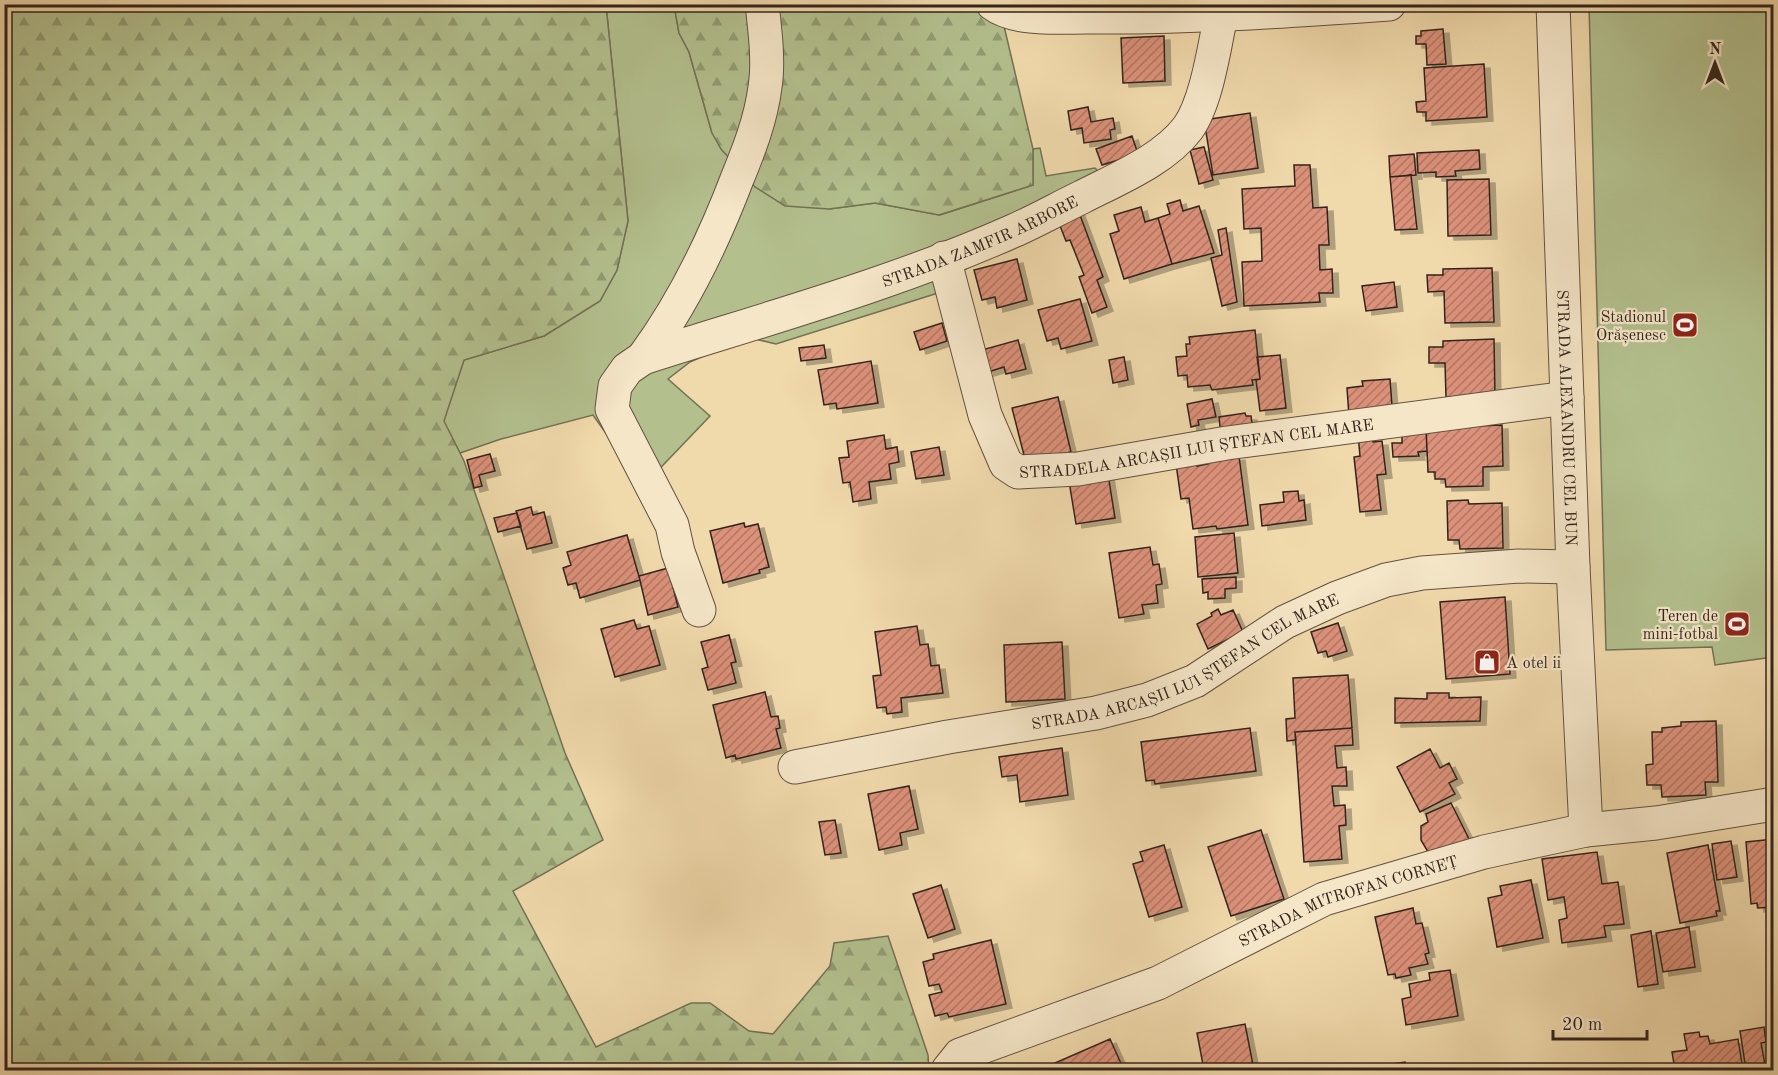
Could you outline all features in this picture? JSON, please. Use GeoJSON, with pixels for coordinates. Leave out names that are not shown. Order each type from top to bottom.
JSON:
{"type":"FeatureCollection","features":[{"type":"Feature","properties":{"kind":"street"},"geometry":{"type":"LineString","coordinates":[[699,610],[678,552],[672,525],[612,409],[615,386],[627,369],[644,358],[663,332],[693,278],[731,196],[750,148],[766,86],[762,4]]}},
{"type":"Feature","properties":{"kind":"street"},"geometry":{"type":"LineString","coordinates":[[993,4],[998,8],[1030,16],[1221,15],[1389,4]]}},
{"type":"Feature","properties":{"kind":"street","name":"STRADA ALEXANDRU CEL BUN"},"geometry":{"type":"LineString","coordinates":[[1553,4],[1573,567],[1586,830]]}},
{"type":"Feature","properties":{"kind":"street","name":"STRADA ZAMFIR ARBORE"},"geometry":{"type":"LineString","coordinates":[[644,358],[944,258],[1013,231],[1129,174],[1171,146],[1189,127],[1203,95],[1221,15]]}},
{"type":"Feature","properties":{"kind":"street","name":"STRADELA ARCAȘII LUI ȘTEFAN CEL MARE"},"geometry":{"type":"LineString","coordinates":[[944,258],[985,415],[1006,464],[1018,472],[1078,469],[1227,443],[1567,398]]}},
{"type":"Feature","properties":{"kind":"street","name":"STRADA ARCAȘII LUI ȘTEFAN CEL MARE"},"geometry":{"type":"LineString","coordinates":[[795,767],[948,737],[1096,713],[1147,700],[1195,681],[1285,622],[1337,598],[1386,580],[1422,573],[1519,566],[1573,567]]}},
{"type":"Feature","properties":{"kind":"street","name":"STRADA MITROFAN CORNEȚ"},"geometry":{"type":"LineString","coordinates":[[948,1071],[960,1055],[1158,983],[1324,898],[1484,852],[1586,830],[1667,821],[1773,804]]}},
{"type":"Feature","properties":{"kind":"green space"},"geometry":{"type":"Polygon","coordinates":[[[5,4],[606,5],[628,221],[617,270],[600,301],[544,336],[464,360],[444,421],[464,461],[565,753],[603,840],[513,891],[596,1047],[691,1003],[710,1003],[749,1031],[773,1034],[830,966],[834,943],[888,936],[928,1055],[929,1070],[5,1070],[5,4]]]}},
{"type":"Feature","properties":{"kind":"green space"},"geometry":{"type":"Polygon","coordinates":[[[606,5],[674,5],[679,33],[689,52],[712,133],[829,209],[875,203],[940,215],[1033,185],[1033,149],[1040,148],[1046,176],[1095,168],[1116,190],[964,270],[938,293],[776,344],[747,337],[690,362],[668,379],[710,416],[643,486],[593,415],[501,439],[460,453],[443,421],[464,360],[544,336],[600,301],[617,270],[628,221],[606,5]]]}},
{"type":"Feature","properties":{"kind":"green space"},"geometry":{"type":"Polygon","coordinates":[[[674,5],[978,5],[1004,26],[1033,149],[1033,185],[939,215],[875,203],[829,209],[785,206],[755,187],[721,149],[712,133],[689,52],[679,33],[674,5]]]}},
{"type":"Feature","properties":{"kind":"green space","name":"Stadionul Orășenesc"},"geometry":{"type":"Polygon","coordinates":[[[1589,5],[1773,5],[1773,657],[1715,665],[1712,647],[1606,650],[1589,5]]]}},
{"type":"Feature","properties":{"kind":"building"},"geometry":{"type":"Polygon","coordinates":[[[1443,29],[1446,64],[1427,65],[1426,44],[1416,44],[1416,36],[1421,36],[1421,31],[1443,29]]]}},
{"type":"Feature","properties":{"kind":"building"},"geometry":{"type":"Polygon","coordinates":[[[1164,36],[1165,81],[1123,83],[1121,38],[1164,36]]]}},
{"type":"Feature","properties":{"kind":"building"},"geometry":{"type":"Polygon","coordinates":[[[1484,64],[1487,117],[1426,121],[1426,112],[1417,112],[1416,102],[1426,101],[1424,68],[1484,64]]]}},
{"type":"Feature","properties":{"kind":"building"},"geometry":{"type":"Polygon","coordinates":[[[1088,107],[1091,122],[1113,118],[1115,129],[1110,130],[1111,139],[1084,143],[1082,128],[1071,130],[1068,111],[1088,107]]]}},
{"type":"Feature","properties":{"kind":"building"},"geometry":{"type":"Polygon","coordinates":[[[1250,113],[1258,168],[1213,175],[1204,120],[1250,113]]]}},
{"type":"Feature","properties":{"kind":"building"},"geometry":{"type":"Polygon","coordinates":[[[1132,136],[1138,154],[1102,165],[1096,149],[1132,136]]]}},
{"type":"Feature","properties":{"kind":"building"},"geometry":{"type":"Polygon","coordinates":[[[1204,147],[1213,180],[1199,184],[1190,150],[1204,147]]]}},
{"type":"Feature","properties":{"kind":"building"},"geometry":{"type":"Polygon","coordinates":[[[1479,150],[1480,169],[1455,171],[1456,176],[1436,177],[1436,172],[1418,173],[1417,153],[1479,150]]]}},
{"type":"Feature","properties":{"kind":"building"},"geometry":{"type":"Polygon","coordinates":[[[1414,154],[1416,175],[1390,177],[1389,156],[1414,154]]]}},
{"type":"Feature","properties":{"kind":"building"},"geometry":{"type":"Polygon","coordinates":[[[1294,165],[1310,165],[1313,208],[1327,207],[1329,245],[1319,245],[1320,270],[1332,269],[1333,293],[1319,293],[1320,302],[1244,306],[1242,262],[1262,261],[1261,228],[1244,229],[1242,189],[1295,186],[1294,165]]]}},
{"type":"Feature","properties":{"kind":"building"},"geometry":{"type":"Polygon","coordinates":[[[1411,175],[1417,229],[1395,230],[1390,177],[1411,175]]]}},
{"type":"Feature","properties":{"kind":"building"},"geometry":{"type":"Polygon","coordinates":[[[1489,179],[1491,235],[1448,236],[1447,180],[1489,179]]]}},
{"type":"Feature","properties":{"kind":"building"},"geometry":{"type":"Polygon","coordinates":[[[1180,200],[1183,211],[1199,206],[1214,253],[1172,264],[1158,218],[1170,214],[1167,204],[1180,200]]]}},
{"type":"Feature","properties":{"kind":"building"},"geometry":{"type":"Polygon","coordinates":[[[1077,207],[1103,277],[1097,280],[1107,307],[1092,313],[1079,277],[1084,275],[1070,240],[1066,241],[1057,218],[1077,207]]]}},
{"type":"Feature","properties":{"kind":"building"},"geometry":{"type":"Polygon","coordinates":[[[1141,207],[1145,222],[1158,218],[1172,264],[1124,279],[1110,234],[1119,231],[1114,215],[1141,207]]]}},
{"type":"Feature","properties":{"kind":"building"},"geometry":{"type":"Polygon","coordinates":[[[1226,228],[1237,302],[1222,306],[1211,258],[1222,255],[1218,230],[1226,228]]]}},
{"type":"Feature","properties":{"kind":"building"},"geometry":{"type":"Polygon","coordinates":[[[1017,259],[1027,300],[997,308],[995,297],[982,300],[974,270],[1017,259]]]}},
{"type":"Feature","properties":{"kind":"building"},"geometry":{"type":"Polygon","coordinates":[[[1492,268],[1494,322],[1445,323],[1444,291],[1428,292],[1427,275],[1443,275],[1443,269],[1492,268]]]}},
{"type":"Feature","properties":{"kind":"building"},"geometry":{"type":"Polygon","coordinates":[[[1394,282],[1397,307],[1366,311],[1362,286],[1394,282]]]}},
{"type":"Feature","properties":{"kind":"building"},"geometry":{"type":"Polygon","coordinates":[[[1080,299],[1092,341],[1061,349],[1058,338],[1047,341],[1038,310],[1080,299]]]}},
{"type":"Feature","properties":{"kind":"building"},"geometry":{"type":"Polygon","coordinates":[[[942,323],[947,341],[920,350],[914,332],[942,323]]]}},
{"type":"Feature","properties":{"kind":"building"},"geometry":{"type":"Polygon","coordinates":[[[1255,330],[1260,379],[1252,380],[1253,385],[1212,390],[1210,385],[1188,387],[1187,375],[1178,376],[1176,357],[1187,356],[1186,344],[1190,344],[1189,337],[1255,330]]]}},
{"type":"Feature","properties":{"kind":"building"},"geometry":{"type":"Polygon","coordinates":[[[1494,339],[1495,397],[1446,397],[1445,363],[1429,363],[1429,347],[1443,347],[1443,341],[1494,339]]]}},
{"type":"Feature","properties":{"kind":"building"},"geometry":{"type":"Polygon","coordinates":[[[1018,340],[1026,369],[1006,374],[1004,367],[988,372],[982,350],[1018,340]]]}},
{"type":"Feature","properties":{"kind":"building"},"geometry":{"type":"Polygon","coordinates":[[[824,345],[826,358],[801,361],[799,348],[824,345]]]}},
{"type":"Feature","properties":{"kind":"building"},"geometry":{"type":"Polygon","coordinates":[[[1280,355],[1286,408],[1260,411],[1256,380],[1260,379],[1257,357],[1280,355]]]}},
{"type":"Feature","properties":{"kind":"building"},"geometry":{"type":"Polygon","coordinates":[[[1124,357],[1128,380],[1113,383],[1109,360],[1124,357]]]}},
{"type":"Feature","properties":{"kind":"building"},"geometry":{"type":"Polygon","coordinates":[[[871,361],[878,403],[837,409],[836,403],[824,405],[818,370],[871,361]]]}},
{"type":"Feature","properties":{"kind":"building"},"geometry":{"type":"Polygon","coordinates":[[[1390,379],[1392,406],[1349,416],[1347,388],[1363,386],[1362,381],[1390,379]]]}},
{"type":"Feature","properties":{"kind":"building"},"geometry":{"type":"Polygon","coordinates":[[[1058,397],[1071,452],[1026,463],[1012,408],[1058,397]]]}},
{"type":"Feature","properties":{"kind":"building"},"geometry":{"type":"Polygon","coordinates":[[[1212,399],[1216,417],[1198,420],[1199,425],[1191,427],[1187,404],[1212,399]]]}},
{"type":"Feature","properties":{"kind":"building"},"geometry":{"type":"Polygon","coordinates":[[[1245,413],[1246,416],[1251,416],[1253,432],[1221,436],[1219,417],[1245,413]]]}},
{"type":"Feature","properties":{"kind":"building"},"geometry":{"type":"Polygon","coordinates":[[[1502,425],[1503,466],[1483,467],[1483,486],[1446,487],[1445,479],[1435,479],[1435,472],[1428,472],[1426,428],[1502,425]]]}},
{"type":"Feature","properties":{"kind":"building"},"geometry":{"type":"Polygon","coordinates":[[[1426,428],[1427,451],[1418,452],[1419,456],[1393,457],[1392,443],[1402,443],[1402,430],[1426,428]]]}},
{"type":"Feature","properties":{"kind":"building"},"geometry":{"type":"Polygon","coordinates":[[[1372,433],[1373,442],[1382,441],[1386,474],[1377,475],[1381,510],[1360,512],[1354,457],[1360,456],[1358,434],[1372,433]]]}},
{"type":"Feature","properties":{"kind":"building"},"geometry":{"type":"Polygon","coordinates":[[[884,435],[886,449],[897,447],[899,462],[889,464],[891,479],[869,482],[871,499],[853,502],[850,482],[843,483],[839,458],[849,457],[847,441],[884,435]]]}},
{"type":"Feature","properties":{"kind":"building"},"geometry":{"type":"Polygon","coordinates":[[[939,447],[944,475],[916,479],[911,452],[939,447]]]}},
{"type":"Feature","properties":{"kind":"building"},"geometry":{"type":"Polygon","coordinates":[[[490,454],[495,471],[479,475],[482,486],[474,488],[467,460],[490,454]]]}},
{"type":"Feature","properties":{"kind":"building"},"geometry":{"type":"Polygon","coordinates":[[[1196,456],[1197,466],[1208,464],[1207,460],[1239,456],[1248,525],[1193,529],[1189,498],[1181,499],[1176,464],[1196,456]]]}},
{"type":"Feature","properties":{"kind":"building"},"geometry":{"type":"Polygon","coordinates":[[[1107,468],[1115,518],[1076,524],[1068,475],[1107,468]]]}},
{"type":"Feature","properties":{"kind":"building"},"geometry":{"type":"Polygon","coordinates":[[[1298,491],[1299,501],[1304,500],[1306,520],[1262,526],[1260,505],[1284,502],[1283,492],[1298,491]]]}},
{"type":"Feature","properties":{"kind":"building"},"geometry":{"type":"Polygon","coordinates":[[[1468,500],[1469,504],[1502,503],[1503,548],[1460,549],[1459,540],[1448,540],[1447,501],[1468,500]]]}},
{"type":"Feature","properties":{"kind":"building"},"geometry":{"type":"Polygon","coordinates":[[[531,507],[533,515],[544,512],[552,543],[527,549],[516,511],[531,507]]]}},
{"type":"Feature","properties":{"kind":"building"},"geometry":{"type":"Polygon","coordinates":[[[517,513],[521,526],[498,532],[494,518],[517,513]]]}},
{"type":"Feature","properties":{"kind":"building"},"geometry":{"type":"Polygon","coordinates":[[[744,523],[745,527],[758,524],[769,567],[759,570],[760,573],[723,583],[710,531],[744,523]]]}},
{"type":"Feature","properties":{"kind":"building"},"geometry":{"type":"Polygon","coordinates":[[[1234,533],[1238,573],[1198,577],[1195,537],[1234,533]]]}},
{"type":"Feature","properties":{"kind":"building"},"geometry":{"type":"Polygon","coordinates":[[[627,535],[640,580],[580,598],[576,583],[568,585],[563,568],[571,565],[567,552],[627,535]]]}},
{"type":"Feature","properties":{"kind":"building"},"geometry":{"type":"Polygon","coordinates":[[[1150,547],[1153,565],[1159,564],[1162,584],[1156,585],[1158,603],[1142,605],[1144,614],[1119,618],[1109,553],[1150,547]]]}},
{"type":"Feature","properties":{"kind":"building"},"geometry":{"type":"Polygon","coordinates":[[[668,568],[678,607],[648,615],[639,576],[668,568]]]}},
{"type":"Feature","properties":{"kind":"building"},"geometry":{"type":"Polygon","coordinates":[[[1236,577],[1236,588],[1225,589],[1225,598],[1208,599],[1208,592],[1203,593],[1202,579],[1236,577]]]}},
{"type":"Feature","properties":{"kind":"building"},"geometry":{"type":"Polygon","coordinates":[[[1505,597],[1510,674],[1446,679],[1440,602],[1505,597]]]}},
{"type":"Feature","properties":{"kind":"building"},"geometry":{"type":"Polygon","coordinates":[[[1218,609],[1221,615],[1233,610],[1243,632],[1208,649],[1197,624],[1212,616],[1211,613],[1218,609]]]}},
{"type":"Feature","properties":{"kind":"building"},"geometry":{"type":"Polygon","coordinates":[[[634,620],[637,629],[649,626],[660,665],[615,677],[601,629],[634,620]]]}},
{"type":"Feature","properties":{"kind":"building"},"geometry":{"type":"Polygon","coordinates":[[[1338,623],[1347,651],[1328,657],[1326,651],[1318,653],[1311,632],[1338,623]]]}},
{"type":"Feature","properties":{"kind":"building"},"geometry":{"type":"Polygon","coordinates":[[[917,626],[920,645],[928,644],[931,666],[939,665],[943,693],[901,698],[902,712],[887,714],[886,707],[877,708],[873,676],[881,675],[875,632],[917,626]]]}},
{"type":"Feature","properties":{"kind":"building"},"geometry":{"type":"Polygon","coordinates":[[[729,635],[736,662],[731,663],[736,683],[708,690],[702,669],[708,667],[701,642],[729,635]]]}},
{"type":"Feature","properties":{"kind":"building"},"geometry":{"type":"Polygon","coordinates":[[[1062,642],[1065,699],[1006,702],[1004,645],[1062,642]]]}},
{"type":"Feature","properties":{"kind":"building"},"geometry":{"type":"Polygon","coordinates":[[[1348,675],[1352,728],[1295,732],[1296,740],[1287,741],[1286,719],[1295,718],[1293,678],[1348,675]]]}},
{"type":"Feature","properties":{"kind":"building"},"geometry":{"type":"Polygon","coordinates":[[[765,692],[771,717],[778,716],[780,728],[776,729],[781,748],[736,759],[735,755],[726,758],[713,705],[765,692]]]}},
{"type":"Feature","properties":{"kind":"building"},"geometry":{"type":"Polygon","coordinates":[[[1427,693],[1449,693],[1449,698],[1481,697],[1480,721],[1395,723],[1395,698],[1427,699],[1427,693]]]}},
{"type":"Feature","properties":{"kind":"building"},"geometry":{"type":"Polygon","coordinates":[[[1716,721],[1718,782],[1705,782],[1706,795],[1662,797],[1661,785],[1647,785],[1646,765],[1653,764],[1652,732],[1662,732],[1662,728],[1681,726],[1681,722],[1716,721]]]}},
{"type":"Feature","properties":{"kind":"building"},"geometry":{"type":"Polygon","coordinates":[[[1250,728],[1256,771],[1155,784],[1154,780],[1146,781],[1141,742],[1250,728]]]}},
{"type":"Feature","properties":{"kind":"building"},"geometry":{"type":"Polygon","coordinates":[[[1352,728],[1353,745],[1335,746],[1337,768],[1346,767],[1347,786],[1332,786],[1334,806],[1345,805],[1346,825],[1339,826],[1342,859],[1304,862],[1295,732],[1352,728]]]}},
{"type":"Feature","properties":{"kind":"building"},"geometry":{"type":"Polygon","coordinates":[[[1062,748],[1068,795],[1020,802],[1017,775],[1002,777],[999,757],[1062,748]]]}},
{"type":"Feature","properties":{"kind":"building"},"geometry":{"type":"Polygon","coordinates":[[[1430,749],[1440,768],[1449,763],[1457,779],[1449,783],[1455,794],[1420,812],[1397,767],[1430,749]]]}},
{"type":"Feature","properties":{"kind":"building"},"geometry":{"type":"Polygon","coordinates":[[[909,786],[918,829],[900,833],[902,845],[879,850],[868,794],[909,786]]]}},
{"type":"Feature","properties":{"kind":"building"},"geometry":{"type":"Polygon","coordinates":[[[1451,803],[1470,841],[1428,852],[1421,840],[1421,826],[1428,822],[1426,814],[1451,803]]]}},
{"type":"Feature","properties":{"kind":"building"},"geometry":{"type":"Polygon","coordinates":[[[835,820],[841,853],[825,855],[819,822],[835,820]]]}},
{"type":"Feature","properties":{"kind":"building"},"geometry":{"type":"Polygon","coordinates":[[[1261,830],[1284,899],[1231,916],[1208,847],[1261,830]]]}},
{"type":"Feature","properties":{"kind":"building"},"geometry":{"type":"Polygon","coordinates":[[[1774,839],[1774,907],[1758,908],[1757,903],[1751,904],[1746,842],[1774,839]]]}},
{"type":"Feature","properties":{"kind":"building"},"geometry":{"type":"Polygon","coordinates":[[[1731,841],[1737,877],[1717,880],[1712,844],[1731,841]]]}},
{"type":"Feature","properties":{"kind":"building"},"geometry":{"type":"Polygon","coordinates":[[[1164,845],[1182,907],[1149,917],[1133,864],[1143,861],[1140,852],[1164,845]]]}},
{"type":"Feature","properties":{"kind":"building"},"geometry":{"type":"Polygon","coordinates":[[[1708,845],[1720,911],[1716,911],[1717,916],[1680,923],[1667,853],[1708,845]]]}},
{"type":"Feature","properties":{"kind":"building"},"geometry":{"type":"Polygon","coordinates":[[[1597,852],[1602,884],[1618,882],[1624,924],[1604,926],[1606,937],[1562,943],[1559,920],[1567,918],[1564,897],[1548,900],[1542,859],[1597,852]]]}},
{"type":"Feature","properties":{"kind":"building"},"geometry":{"type":"Polygon","coordinates":[[[1531,880],[1543,938],[1497,947],[1488,898],[1502,895],[1500,886],[1531,880]]]}},
{"type":"Feature","properties":{"kind":"building"},"geometry":{"type":"Polygon","coordinates":[[[941,885],[955,929],[928,938],[913,894],[941,885]]]}},
{"type":"Feature","properties":{"kind":"building"},"geometry":{"type":"Polygon","coordinates":[[[1413,908],[1416,924],[1422,923],[1429,953],[1425,954],[1428,964],[1409,968],[1411,975],[1396,978],[1395,974],[1388,975],[1375,917],[1413,908]]]}},
{"type":"Feature","properties":{"kind":"building"},"geometry":{"type":"Polygon","coordinates":[[[1689,927],[1695,967],[1663,972],[1656,933],[1689,927]]]}},
{"type":"Feature","properties":{"kind":"building"},"geometry":{"type":"Polygon","coordinates":[[[1651,931],[1658,984],[1638,987],[1631,935],[1651,931]]]}},
{"type":"Feature","properties":{"kind":"building"},"geometry":{"type":"Polygon","coordinates":[[[991,940],[1006,1004],[949,1017],[947,1013],[935,1016],[929,995],[942,992],[939,984],[929,986],[923,962],[934,959],[933,954],[991,940]]]}},
{"type":"Feature","properties":{"kind":"building"},"geometry":{"type":"Polygon","coordinates":[[[1450,970],[1458,1016],[1406,1025],[1402,999],[1411,997],[1409,984],[1430,980],[1429,973],[1450,970]]]}},
{"type":"Feature","properties":{"kind":"building"},"geometry":{"type":"Polygon","coordinates":[[[1245,1024],[1254,1070],[1204,1070],[1197,1033],[1245,1024]]]}},
{"type":"Feature","properties":{"kind":"building"},"geometry":{"type":"Polygon","coordinates":[[[1764,1027],[1766,1042],[1761,1043],[1766,1070],[1746,1070],[1740,1031],[1764,1027]]]}},
{"type":"Feature","properties":{"kind":"building"},"geometry":{"type":"Polygon","coordinates":[[[1699,1032],[1700,1037],[1708,1036],[1710,1044],[1738,1039],[1743,1070],[1675,1070],[1672,1052],[1687,1050],[1684,1034],[1699,1032]]]}},
{"type":"Feature","properties":{"kind":"building"},"geometry":{"type":"Polygon","coordinates":[[[1110,1039],[1124,1070],[1039,1070],[1110,1039]]]}},
{"type":"Feature","properties":{"kind":"building"},"geometry":{"type":"Polygon","coordinates":[[[1405,1062],[1406,1070],[1386,1070],[1386,1065],[1405,1062]]]}},
{"type":"Feature","properties":{"kind":"place","name":"Stadionul Orășenesc"},"geometry":{"type":"Point","coordinates":[1685,325]}},
{"type":"Feature","properties":{"kind":"place","name":"Teren de mini-fotbal"},"geometry":{"type":"Point","coordinates":[1737,624]}},
{"type":"Feature","properties":{"kind":"place","name":"A otel ii"},"geometry":{"type":"Point","coordinates":[1487,662]}}]}
